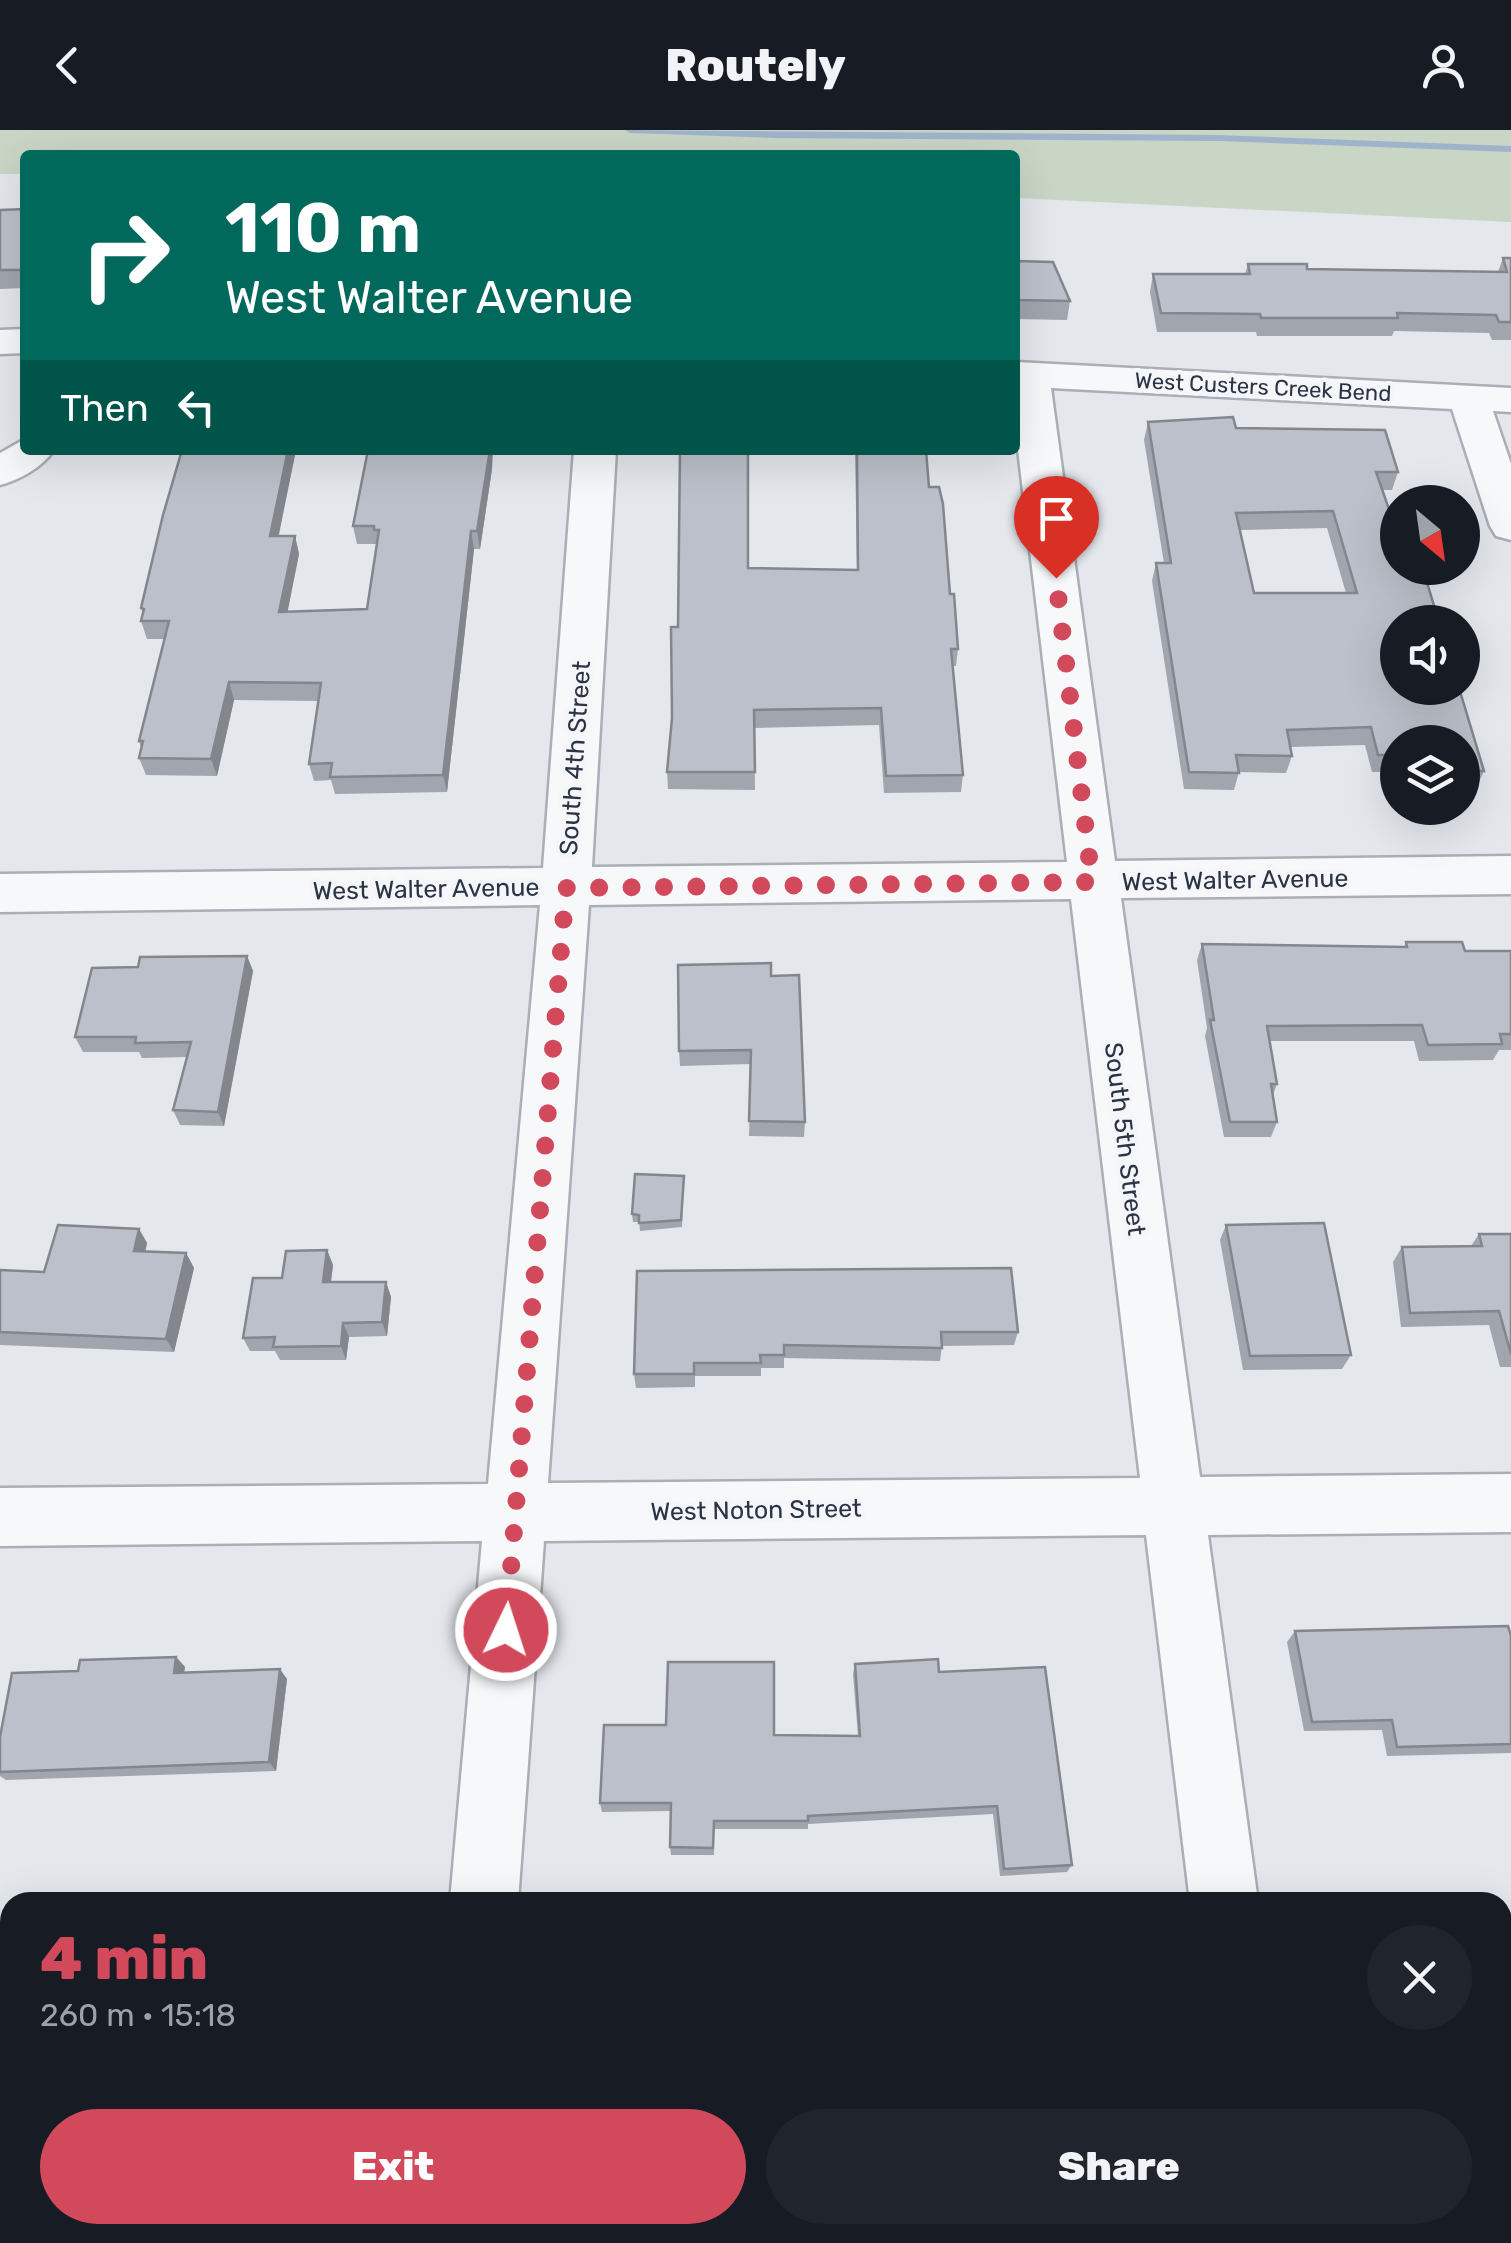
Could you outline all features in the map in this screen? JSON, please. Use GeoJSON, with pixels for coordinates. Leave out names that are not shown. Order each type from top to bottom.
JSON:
{"type":"FeatureCollection","features":[{"type":"Feature","properties":{"kind":"street","name":"West Custers Creek Bend"},"geometry":{"type":"LineString","coordinates":[[1022,374],[1511,400]]}},
{"type":"Feature","properties":{"kind":"street","name":"South 5th Street"},"geometry":{"type":"LineString","coordinates":[[1022,374],[1223,1892]]}},
{"type":"Feature","properties":{"kind":"street"},"geometry":{"type":"LineString","coordinates":[[1468,398],[1511,526]]}},
{"type":"Feature","properties":{"kind":"street"},"geometry":{"type":"LineString","coordinates":[[0,472],[26,455]]}},
{"type":"Feature","properties":{"kind":"street","name":"South 4th Street"},"geometry":{"type":"LineString","coordinates":[[485,1892],[566,888],[595,455]]}},
{"type":"Feature","properties":{"kind":"street","name":"West Walter Avenue"},"geometry":{"type":"LineString","coordinates":[[3,904],[566,888],[1511,875]]}},
{"type":"Feature","properties":{"kind":"street","name":"West Noton Street"},"geometry":{"type":"LineString","coordinates":[[0,1517],[1511,1503]]}},
{"type":"Feature","properties":{"kind":"green space"},"geometry":{"type":"Polygon","coordinates":[[[0,130],[1511,130],[1511,222],[1020,198],[1020,150],[20,150],[20,174],[0,174],[0,130]]]}},
{"type":"Feature","properties":{"kind":"building"},"geometry":{"type":"Polygon","coordinates":[[[20,209],[20,270],[0,270],[0,210],[20,209]]]}},
{"type":"Feature","properties":{"kind":"building"},"geometry":{"type":"Polygon","coordinates":[[[1503,258],[1511,258],[1511,322],[1499,322],[1496,315],[1397,313],[1398,318],[1261,318],[1260,314],[1161,313],[1153,274],[1250,274],[1248,264],[1307,264],[1307,269],[1507,272],[1503,258]]]}},
{"type":"Feature","properties":{"kind":"building"},"geometry":{"type":"Polygon","coordinates":[[[1020,261],[1053,262],[1070,301],[1020,300],[1020,261]]]}},
{"type":"Feature","properties":{"kind":"building"},"geometry":{"type":"Polygon","coordinates":[[[1233,417],[1236,428],[1385,430],[1398,472],[1376,472],[1381,485],[1380,585],[1428,585],[1434,605],[1380,605],[1380,705],[1464,705],[1470,725],[1380,725],[1380,755],[1371,727],[1287,730],[1292,756],[1236,755],[1239,773],[1189,772],[1156,563],[1171,563],[1148,422],[1233,417]],[[1333,511],[1236,513],[1254,593],[1357,593],[1333,511]]]}},
{"type":"Feature","properties":{"kind":"building"},"geometry":{"type":"Polygon","coordinates":[[[181,455],[287,455],[270,536],[295,536],[279,612],[367,609],[379,530],[374,530],[374,526],[353,526],[367,455],[489,455],[477,531],[471,531],[443,775],[330,777],[332,763],[309,764],[321,683],[229,682],[211,759],[139,758],[143,741],[139,741],[169,621],[141,621],[163,515],[181,455]]]}},
{"type":"Feature","properties":{"kind":"building"},"geometry":{"type":"Polygon","coordinates":[[[680,455],[748,455],[748,568],[858,570],[857,455],[926,455],[929,487],[939,487],[943,504],[950,594],[954,594],[958,649],[951,649],[963,775],[886,776],[881,708],[754,710],[755,772],[667,772],[672,718],[671,627],[678,627],[680,455]]]}},
{"type":"Feature","properties":{"kind":"building"},"geometry":{"type":"Polygon","coordinates":[[[1406,942],[1462,942],[1465,951],[1511,951],[1511,1034],[1500,1034],[1502,1044],[1428,1045],[1422,1025],[1267,1026],[1277,1084],[1271,1084],[1277,1122],[1230,1122],[1210,1020],[1214,1020],[1202,944],[1407,947],[1406,942]]]}},
{"type":"Feature","properties":{"kind":"building"},"geometry":{"type":"Polygon","coordinates":[[[247,956],[218,1112],[173,1110],[191,1042],[135,1043],[136,1037],[75,1037],[92,968],[138,967],[140,957],[247,956]]]}},
{"type":"Feature","properties":{"kind":"building"},"geometry":{"type":"Polygon","coordinates":[[[771,963],[771,976],[799,975],[805,1122],[749,1121],[751,1050],[679,1051],[678,965],[771,963]]]}},
{"type":"Feature","properties":{"kind":"building"},"geometry":{"type":"Polygon","coordinates":[[[635,1174],[684,1176],[681,1220],[639,1223],[639,1215],[632,1214],[635,1174]]]}},
{"type":"Feature","properties":{"kind":"building"},"geometry":{"type":"Polygon","coordinates":[[[1324,1223],[1351,1355],[1250,1356],[1226,1225],[1324,1223]]]}},
{"type":"Feature","properties":{"kind":"building"},"geometry":{"type":"Polygon","coordinates":[[[58,1225],[139,1229],[134,1251],[186,1253],[166,1339],[0,1332],[0,1270],[44,1272],[58,1225]]]}},
{"type":"Feature","properties":{"kind":"building"},"geometry":{"type":"Polygon","coordinates":[[[1479,1234],[1511,1234],[1511,1354],[1499,1311],[1410,1313],[1402,1247],[1482,1246],[1479,1234]]]}},
{"type":"Feature","properties":{"kind":"building"},"geometry":{"type":"Polygon","coordinates":[[[327,1250],[323,1282],[386,1282],[382,1322],[343,1323],[341,1346],[273,1347],[275,1337],[243,1338],[253,1278],[282,1278],[286,1251],[327,1250]]]}},
{"type":"Feature","properties":{"kind":"building"},"geometry":{"type":"Polygon","coordinates":[[[1011,1268],[1018,1332],[941,1332],[942,1348],[784,1345],[784,1355],[760,1355],[761,1363],[694,1363],[694,1374],[634,1374],[637,1271],[1011,1268]]]}},
{"type":"Feature","properties":{"kind":"building"},"geometry":{"type":"Polygon","coordinates":[[[1508,1626],[1511,1744],[1397,1747],[1392,1720],[1312,1722],[1295,1631],[1508,1626]]]}},
{"type":"Feature","properties":{"kind":"building"},"geometry":{"type":"Polygon","coordinates":[[[176,1657],[174,1673],[280,1669],[269,1762],[0,1772],[0,1737],[12,1673],[78,1671],[80,1660],[176,1657]]]}},
{"type":"Feature","properties":{"kind":"building"},"geometry":{"type":"Polygon","coordinates":[[[938,1659],[939,1672],[1045,1667],[1072,1865],[1004,1869],[997,1806],[808,1816],[808,1821],[714,1821],[713,1848],[670,1847],[671,1803],[600,1803],[604,1725],[666,1725],[668,1662],[774,1662],[774,1735],[860,1736],[855,1664],[938,1659]]]}},
{"type":"Feature","properties":{"kind":"waterway"},"geometry":{"type":"LineString","coordinates":[[630,130],[776,135],[1219,138],[1511,149]]}},
{"type":"Feature","properties":{"kind":"route"},"geometry":{"type":"LineString","coordinates":[[506,1630],[566,888],[1092,882],[1056,578]]}}]}
